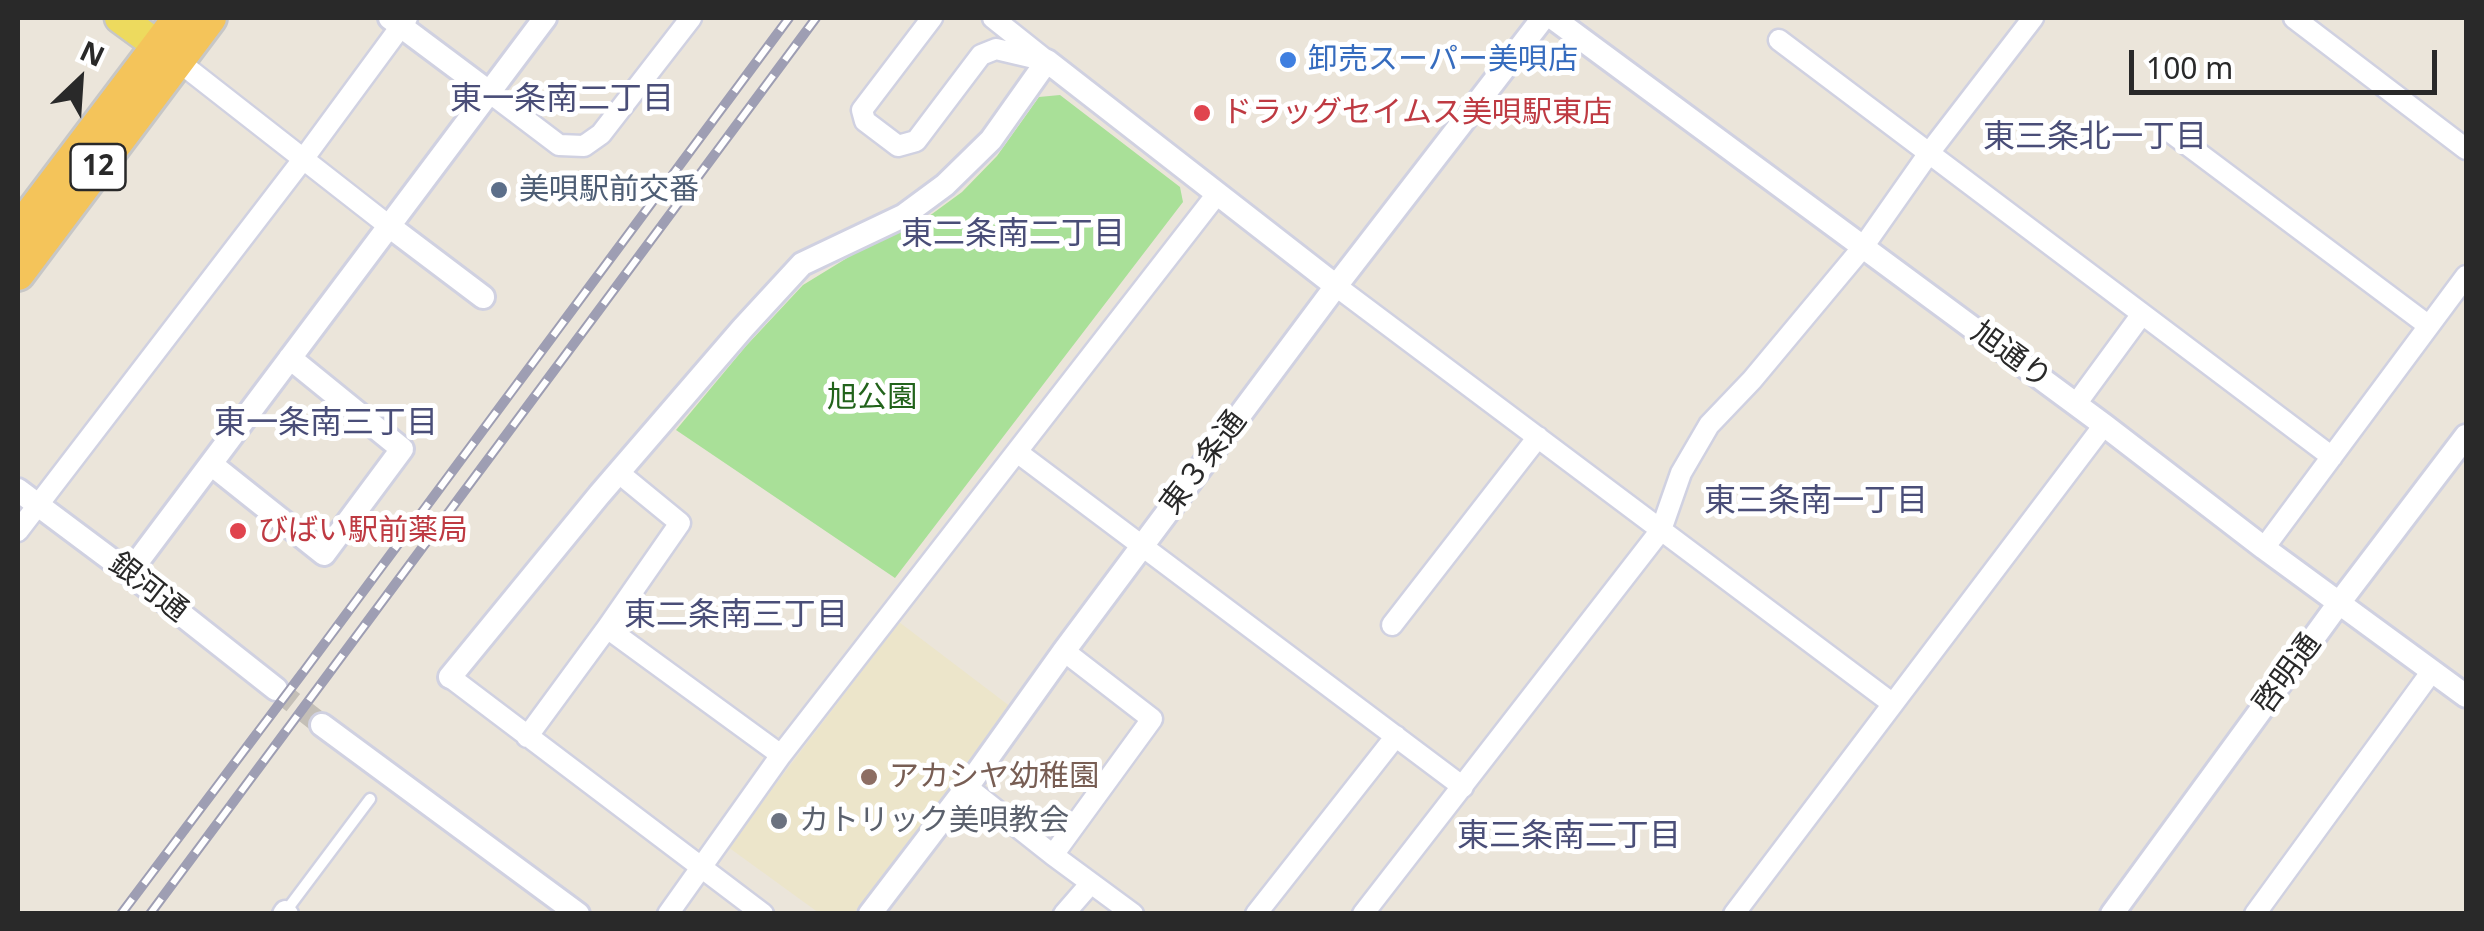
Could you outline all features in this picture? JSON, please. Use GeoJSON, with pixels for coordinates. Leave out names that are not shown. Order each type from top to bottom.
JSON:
{"type":"FeatureCollection","features":[{"type":"Feature","properties":{"kind":"highway","name":"12"},"geometry":{"type":"LineString","coordinates":[[18,274],[168,53],[179,18]]}},
{"type":"Feature","properties":{"kind":"highway","name":"12"},"geometry":{"type":"LineString","coordinates":[[18,231],[168,53],[210,18]]}},
{"type":"Feature","properties":{"kind":"main road"},"geometry":{"type":"LineString","coordinates":[[120,18],[168,53]]}},
{"type":"Feature","properties":{"kind":"street"},"geometry":{"type":"LineString","coordinates":[[129,572],[545,18]]}},
{"type":"Feature","properties":{"kind":"street"},"geometry":{"type":"LineString","coordinates":[[18,532],[304,158],[399,20],[560,145],[584,146],[602,134],[692,18]]}},
{"type":"Feature","properties":{"kind":"street"},"geometry":{"type":"LineString","coordinates":[[932,18],[862,110],[866,122],[898,146],[916,141],[981,54],[996,49],[1047,60]]}},
{"type":"Feature","properties":{"kind":"street"},"geometry":{"type":"LineString","coordinates":[[993,18],[1336,286],[1893,704]]}},
{"type":"Feature","properties":{"kind":"street","name":"東３条通"},"geometry":{"type":"LineString","coordinates":[[870,914],[1336,286],[1542,18]]}},
{"type":"Feature","properties":{"kind":"street","name":"旭通り"},"geometry":{"type":"LineString","coordinates":[[1554,18],[2466,696]]}},
{"type":"Feature","properties":{"kind":"street"},"geometry":{"type":"LineString","coordinates":[[2294,18],[2466,149]]}},
{"type":"Feature","properties":{"kind":"street"},"geometry":{"type":"LineString","coordinates":[[1363,914],[1661,530],[1681,473],[1709,425],[1752,380],[1863,247],[2024,21]]}},
{"type":"Feature","properties":{"kind":"street"},"geometry":{"type":"LineString","coordinates":[[1778,40],[2332,457]]}},
{"type":"Feature","properties":{"kind":"street"},"geometry":{"type":"LineString","coordinates":[[168,53],[483,297]]}},
{"type":"Feature","properties":{"kind":"street"},"geometry":{"type":"LineString","coordinates":[[763,914],[450,677],[599,495],[802,264],[903,216],[946,185],[990,140],[1047,60]]}},
{"type":"Feature","properties":{"kind":"street"},"geometry":{"type":"LineString","coordinates":[[2169,130],[2429,326]]}},
{"type":"Feature","properties":{"kind":"street"},"geometry":{"type":"LineString","coordinates":[[668,914],[781,754],[1217,194]]}},
{"type":"Feature","properties":{"kind":"street"},"geometry":{"type":"LineString","coordinates":[[2264,548],[2466,276]]}},
{"type":"Feature","properties":{"kind":"street"},"geometry":{"type":"LineString","coordinates":[[2076,404],[2142,314]]}},
{"type":"Feature","properties":{"kind":"street"},"geometry":{"type":"LineString","coordinates":[[211,464],[324,554],[402,449],[290,358]]}},
{"type":"Feature","properties":{"kind":"street"},"geometry":{"type":"LineString","coordinates":[[1734,914],[2104,424]]}},
{"type":"Feature","properties":{"kind":"street","name":"啓明通"},"geometry":{"type":"LineString","coordinates":[[2112,914],[2466,436]]}},
{"type":"Feature","properties":{"kind":"street"},"geometry":{"type":"LineString","coordinates":[[1392,624],[1538,438]]}},
{"type":"Feature","properties":{"kind":"street"},"geometry":{"type":"LineString","coordinates":[[1017,452],[1463,787]]}},
{"type":"Feature","properties":{"kind":"street"},"geometry":{"type":"LineString","coordinates":[[527,736],[680,523],[620,474]]}},
{"type":"Feature","properties":{"kind":"street","name":"銀河通"},"geometry":{"type":"LineString","coordinates":[[18,490],[276,689]]}},
{"type":"Feature","properties":{"kind":"street"},"geometry":{"type":"LineString","coordinates":[[607,628],[781,754]]}},
{"type":"Feature","properties":{"kind":"street"},"geometry":{"type":"LineString","coordinates":[[1053,855],[1152,719],[1064,651]]}},
{"type":"Feature","properties":{"kind":"street"},"geometry":{"type":"LineString","coordinates":[[2256,914],[2432,671]]}},
{"type":"Feature","properties":{"kind":"street"},"geometry":{"type":"LineString","coordinates":[[322,725],[578,914]]}},
{"type":"Feature","properties":{"kind":"street"},"geometry":{"type":"LineString","coordinates":[[1256,914],[1396,736]]}},
{"type":"Feature","properties":{"kind":"street"},"geometry":{"type":"LineString","coordinates":[[967,787],[1132,914]]}},
{"type":"Feature","properties":{"kind":"street"},"geometry":{"type":"LineString","coordinates":[[1064,914],[1091,882]]}},
{"type":"Feature","properties":{"kind":"lane"},"geometry":{"type":"LineString","coordinates":[[285,913],[370,799]]}},
{"type":"Feature","properties":{"kind":"shaded area","name":"アカシヤ幼稚園"},"geometry":{"type":"Polygon","coordinates":[[[899,622],[1011,707],[854,913],[819,913],[728,847],[899,622]]]}},
{"type":"Feature","properties":{"kind":"green space","name":"旭公園"},"geometry":{"type":"Polygon","coordinates":[[[1060,95],[1180,187],[1183,202],[895,578],[676,430],[803,285],[852,255],[921,222],[962,192],[997,156],[1039,97],[1060,95]]]}},
{"type":"Feature","properties":{"kind":"tunnel"},"geometry":{"type":"LineString","coordinates":[[276,689],[322,725]]}},
{"type":"Feature","properties":{"kind":"railway"},"geometry":{"type":"LineString","coordinates":[[121,914],[789,18]]}},
{"type":"Feature","properties":{"kind":"railway"},"geometry":{"type":"LineString","coordinates":[[150,914],[816,18]]}},
{"type":"Feature","properties":{"kind":"place","name":"卸売スーパー美唄店"},"geometry":{"type":"Point","coordinates":[1288,60]}},
{"type":"Feature","properties":{"kind":"place","name":"ドラッグセイムス美唄駅東店"},"geometry":{"type":"Point","coordinates":[1202,113]}},
{"type":"Feature","properties":{"kind":"place","name":"美唄駅前交番"},"geometry":{"type":"Point","coordinates":[499,190]}},
{"type":"Feature","properties":{"kind":"place","name":"びばい駅前薬局"},"geometry":{"type":"Point","coordinates":[238,531]}},
{"type":"Feature","properties":{"kind":"place","name":"アカシヤ幼稚園"},"geometry":{"type":"Point","coordinates":[869,777]}},
{"type":"Feature","properties":{"kind":"place","name":"カトリック美唄教会"},"geometry":{"type":"Point","coordinates":[779,821]}},
{"type":"Feature","properties":{"kind":"district","name":"東一条南二丁目"},"geometry":{"type":"Point","coordinates":[562,100]}},
{"type":"Feature","properties":{"kind":"district","name":"東三条北一丁目"},"geometry":{"type":"Point","coordinates":[2095,138]}},
{"type":"Feature","properties":{"kind":"district","name":"東二条南二丁目"},"geometry":{"type":"Point","coordinates":[1013,235]}},
{"type":"Feature","properties":{"kind":"district","name":"東一条南三丁目"},"geometry":{"type":"Point","coordinates":[326,424]}},
{"type":"Feature","properties":{"kind":"district","name":"東三条南一丁目"},"geometry":{"type":"Point","coordinates":[1816,502]}},
{"type":"Feature","properties":{"kind":"district","name":"東二条南三丁目"},"geometry":{"type":"Point","coordinates":[736,616]}},
{"type":"Feature","properties":{"kind":"district","name":"東三条南二丁目"},"geometry":{"type":"Point","coordinates":[1569,837]}}]}
